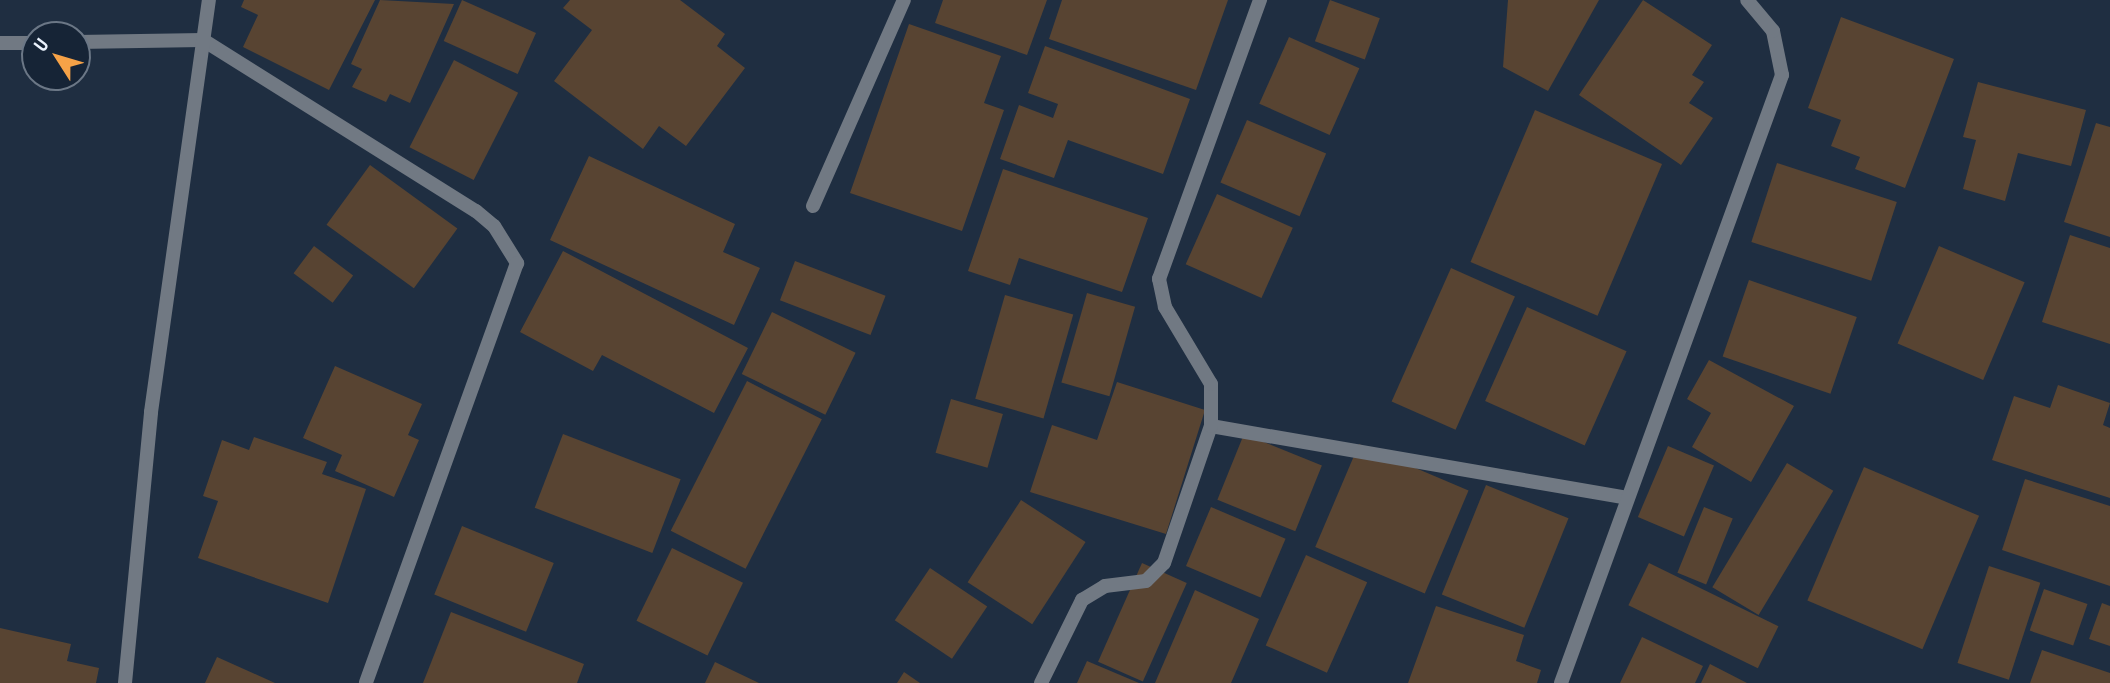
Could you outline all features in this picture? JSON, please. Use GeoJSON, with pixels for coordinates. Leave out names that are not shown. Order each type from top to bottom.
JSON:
{"type":"FeatureCollection","features":[{"type":"Feature","properties":{"kind":"street"},"geometry":{"type":"LineString","coordinates":[[125,683],[151,412],[209,0]]}},
{"type":"Feature","properties":{"kind":"street"},"geometry":{"type":"LineString","coordinates":[[813,206],[904,0]]}},
{"type":"Feature","properties":{"kind":"street"},"geometry":{"type":"LineString","coordinates":[[1041,683],[1082,600],[1105,586],[1146,580],[1164,563],[1211,426],[1211,384],[1165,307],[1159,279],[1260,0]]}},
{"type":"Feature","properties":{"kind":"street"},"geometry":{"type":"LineString","coordinates":[[1561,683],[1626,498],[1782,75],[1773,31],[1747,0]]}},
{"type":"Feature","properties":{"kind":"street"},"geometry":{"type":"LineString","coordinates":[[91,42],[203,40],[476,211],[494,226],[517,263],[366,683]]}},
{"type":"Feature","properties":{"kind":"street"},"geometry":{"type":"LineString","coordinates":[[0,43],[21,43]]}},
{"type":"Feature","properties":{"kind":"street"},"geometry":{"type":"LineString","coordinates":[[1211,426],[1626,498]]}},
{"type":"Feature","properties":{"kind":"building"},"geometry":{"type":"Polygon","coordinates":[[[244,0],[375,0],[329,90],[243,47],[258,15],[241,7],[244,0]]]}},
{"type":"Feature","properties":{"kind":"building"},"geometry":{"type":"Polygon","coordinates":[[[380,0],[454,4],[410,103],[390,94],[386,102],[352,87],[362,69],[351,64],[380,0]]]}},
{"type":"Feature","properties":{"kind":"building"},"geometry":{"type":"Polygon","coordinates":[[[462,0],[536,33],[518,74],[444,41],[462,0]]]}},
{"type":"Feature","properties":{"kind":"building"},"geometry":{"type":"Polygon","coordinates":[[[570,0],[680,0],[725,34],[717,46],[745,68],[686,146],[659,126],[643,149],[554,81],[592,30],[563,8],[570,0]]]}},
{"type":"Feature","properties":{"kind":"building"},"geometry":{"type":"Polygon","coordinates":[[[943,0],[1047,0],[1027,55],[935,23],[943,0]]]}},
{"type":"Feature","properties":{"kind":"building"},"geometry":{"type":"Polygon","coordinates":[[[1062,0],[1228,0],[1196,90],[1049,39],[1062,0]]]}},
{"type":"Feature","properties":{"kind":"building"},"geometry":{"type":"Polygon","coordinates":[[[1330,0],[1380,18],[1365,59],[1315,41],[1330,0]]]}},
{"type":"Feature","properties":{"kind":"building"},"geometry":{"type":"Polygon","coordinates":[[[1508,0],[1599,0],[1548,91],[1503,67],[1508,0]]]}},
{"type":"Feature","properties":{"kind":"building"},"geometry":{"type":"Polygon","coordinates":[[[1643,0],[1712,45],[1692,75],[1704,82],[1689,103],[1713,118],[1681,165],[1579,95],[1643,0]]]}},
{"type":"Feature","properties":{"kind":"building"},"geometry":{"type":"Polygon","coordinates":[[[1841,17],[1954,59],[1905,188],[1855,169],[1860,157],[1831,146],[1841,120],[1808,108],[1841,17]]]}},
{"type":"Feature","properties":{"kind":"building"},"geometry":{"type":"Polygon","coordinates":[[[909,24],[1001,56],[984,103],[1004,110],[962,231],[850,193],[909,24]]]}},
{"type":"Feature","properties":{"kind":"building"},"geometry":{"type":"Polygon","coordinates":[[[1289,37],[1359,68],[1330,135],[1259,104],[1289,37]]]}},
{"type":"Feature","properties":{"kind":"building"},"geometry":{"type":"Polygon","coordinates":[[[1045,46],[1190,99],[1163,174],[1068,140],[1054,178],[1000,159],[1019,105],[1053,118],[1058,104],[1028,93],[1045,46]]]}},
{"type":"Feature","properties":{"kind":"building"},"geometry":{"type":"Polygon","coordinates":[[[454,60],[518,93],[474,180],[410,147],[454,60]]]}},
{"type":"Feature","properties":{"kind":"building"},"geometry":{"type":"Polygon","coordinates":[[[1978,82],[2086,110],[2071,166],[2018,153],[2005,201],[1963,189],[1976,140],[1963,137],[1978,82]]]}},
{"type":"Feature","properties":{"kind":"building"},"geometry":{"type":"Polygon","coordinates":[[[1535,110],[1662,164],[1598,316],[1471,262],[1535,110]]]}},
{"type":"Feature","properties":{"kind":"building"},"geometry":{"type":"Polygon","coordinates":[[[1247,120],[1326,154],[1300,216],[1220,183],[1247,120]]]}},
{"type":"Feature","properties":{"kind":"building"},"geometry":{"type":"Polygon","coordinates":[[[2096,123],[2110,127],[2110,237],[2064,222],[2096,123]]]}},
{"type":"Feature","properties":{"kind":"building"},"geometry":{"type":"Polygon","coordinates":[[[589,156],[735,224],[723,252],[760,268],[734,325],[550,240],[589,156]]]}},
{"type":"Feature","properties":{"kind":"building"},"geometry":{"type":"Polygon","coordinates":[[[1777,163],[1897,202],[1871,281],[1751,242],[1777,163]]]}},
{"type":"Feature","properties":{"kind":"building"},"geometry":{"type":"Polygon","coordinates":[[[370,165],[457,228],[414,288],[327,225],[370,165]]]}},
{"type":"Feature","properties":{"kind":"building"},"geometry":{"type":"Polygon","coordinates":[[[1003,169],[1148,218],[1122,292],[1019,258],[1010,285],[968,271],[1003,169]]]}},
{"type":"Feature","properties":{"kind":"building"},"geometry":{"type":"Polygon","coordinates":[[[1217,194],[1293,228],[1262,298],[1186,264],[1217,194]]]}},
{"type":"Feature","properties":{"kind":"building"},"geometry":{"type":"Polygon","coordinates":[[[2070,235],[2110,248],[2110,344],[2042,322],[2070,235]]]}},
{"type":"Feature","properties":{"kind":"building"},"geometry":{"type":"Polygon","coordinates":[[[314,246],[353,275],[333,303],[294,273],[314,246]]]}},
{"type":"Feature","properties":{"kind":"building"},"geometry":{"type":"Polygon","coordinates":[[[1939,246],[2025,282],[1983,380],[1898,344],[1939,246]]]}},
{"type":"Feature","properties":{"kind":"building"},"geometry":{"type":"Polygon","coordinates":[[[563,251],[748,348],[714,413],[602,355],[593,371],[520,332],[563,251]]]}},
{"type":"Feature","properties":{"kind":"building"},"geometry":{"type":"Polygon","coordinates":[[[795,261],[886,296],[871,335],[780,300],[795,261]]]}},
{"type":"Feature","properties":{"kind":"building"},"geometry":{"type":"Polygon","coordinates":[[[1451,268],[1515,296],[1456,430],[1392,401],[1451,268]]]}},
{"type":"Feature","properties":{"kind":"building"},"geometry":{"type":"Polygon","coordinates":[[[1749,280],[1857,317],[1830,394],[1723,357],[1749,280]]]}},
{"type":"Feature","properties":{"kind":"building"},"geometry":{"type":"Polygon","coordinates":[[[1087,293],[1135,307],[1109,396],[1061,382],[1087,293]]]}},
{"type":"Feature","properties":{"kind":"building"},"geometry":{"type":"Polygon","coordinates":[[[1005,295],[1073,315],[1043,418],[975,399],[1005,295]]]}},
{"type":"Feature","properties":{"kind":"building"},"geometry":{"type":"Polygon","coordinates":[[[1527,307],[1627,351],[1585,445],[1485,401],[1527,307]]]}},
{"type":"Feature","properties":{"kind":"building"},"geometry":{"type":"Polygon","coordinates":[[[772,312],[856,353],[825,415],[742,374],[772,312]]]}},
{"type":"Feature","properties":{"kind":"building"},"geometry":{"type":"Polygon","coordinates":[[[1709,360],[1794,406],[1751,482],[1692,447],[1711,413],[1687,399],[1709,360]]]}},
{"type":"Feature","properties":{"kind":"building"},"geometry":{"type":"Polygon","coordinates":[[[335,366],[422,404],[408,435],[419,440],[394,497],[335,471],[342,455],[303,438],[335,366]]]}},
{"type":"Feature","properties":{"kind":"building"},"geometry":{"type":"Polygon","coordinates":[[[747,381],[822,419],[746,569],[671,531],[747,381]]]}},
{"type":"Feature","properties":{"kind":"building"},"geometry":{"type":"Polygon","coordinates":[[[1117,382],[1205,410],[1166,534],[1030,492],[1052,425],[1097,440],[1117,382]]]}},
{"type":"Feature","properties":{"kind":"building"},"geometry":{"type":"Polygon","coordinates":[[[2058,385],[2110,403],[2103,425],[2110,428],[2110,498],[1992,460],[2014,396],[2050,408],[2058,385]]]}},
{"type":"Feature","properties":{"kind":"building"},"geometry":{"type":"Polygon","coordinates":[[[951,399],[1003,414],[987,468],[936,453],[951,399]]]}},
{"type":"Feature","properties":{"kind":"building"},"geometry":{"type":"Polygon","coordinates":[[[563,434],[681,479],[652,553],[535,508],[563,434]]]}},
{"type":"Feature","properties":{"kind":"building"},"geometry":{"type":"Polygon","coordinates":[[[1244,434],[1322,465],[1295,531],[1217,500],[1244,434]]]}},
{"type":"Feature","properties":{"kind":"building"},"geometry":{"type":"Polygon","coordinates":[[[254,437],[327,462],[322,474],[366,489],[328,603],[198,558],[218,501],[203,496],[222,440],[249,450],[254,437]]]}},
{"type":"Feature","properties":{"kind":"building"},"geometry":{"type":"Polygon","coordinates":[[[1359,444],[1469,490],[1425,594],[1315,547],[1359,444]]]}},
{"type":"Feature","properties":{"kind":"building"},"geometry":{"type":"Polygon","coordinates":[[[1668,446],[1714,466],[1684,536],[1638,517],[1668,446]]]}},
{"type":"Feature","properties":{"kind":"building"},"geometry":{"type":"Polygon","coordinates":[[[1787,463],[1833,491],[1759,615],[1712,587],[1787,463]]]}},
{"type":"Feature","properties":{"kind":"building"},"geometry":{"type":"Polygon","coordinates":[[[1864,467],[1979,516],[1922,649],[1807,600],[1864,467]]]}},
{"type":"Feature","properties":{"kind":"building"},"geometry":{"type":"Polygon","coordinates":[[[2025,479],[2110,506],[2110,586],[2002,550],[2025,479]]]}},
{"type":"Feature","properties":{"kind":"building"},"geometry":{"type":"Polygon","coordinates":[[[1486,485],[1569,518],[1524,628],[1442,594],[1486,485]]]}},
{"type":"Feature","properties":{"kind":"building"},"geometry":{"type":"Polygon","coordinates":[[[1021,500],[1086,542],[1032,624],[968,582],[1021,500]]]}},
{"type":"Feature","properties":{"kind":"building"},"geometry":{"type":"Polygon","coordinates":[[[1211,507],[1286,539],[1261,598],[1186,566],[1211,507]]]}},
{"type":"Feature","properties":{"kind":"building"},"geometry":{"type":"Polygon","coordinates":[[[1704,507],[1733,519],[1706,584],[1677,573],[1704,507]]]}},
{"type":"Feature","properties":{"kind":"building"},"geometry":{"type":"Polygon","coordinates":[[[462,526],[554,563],[526,632],[434,595],[462,526]]]}},
{"type":"Feature","properties":{"kind":"building"},"geometry":{"type":"Polygon","coordinates":[[[672,548],[743,583],[707,655],[636,621],[672,548]]]}},
{"type":"Feature","properties":{"kind":"building"},"geometry":{"type":"Polygon","coordinates":[[[1306,555],[1367,582],[1327,673],[1266,645],[1306,555]]]}},
{"type":"Feature","properties":{"kind":"building"},"geometry":{"type":"Polygon","coordinates":[[[1142,563],[1187,583],[1143,682],[1098,662],[1142,563]]]}},
{"type":"Feature","properties":{"kind":"building"},"geometry":{"type":"Polygon","coordinates":[[[1649,563],[1778,626],[1758,668],[1628,605],[1649,563]]]}},
{"type":"Feature","properties":{"kind":"building"},"geometry":{"type":"Polygon","coordinates":[[[1989,566],[2040,583],[2009,680],[1957,663],[1989,566]]]}},
{"type":"Feature","properties":{"kind":"building"},"geometry":{"type":"Polygon","coordinates":[[[930,568],[987,607],[952,659],[895,620],[930,568]]]}},
{"type":"Feature","properties":{"kind":"building"},"geometry":{"type":"Polygon","coordinates":[[[2044,589],[2087,604],[2073,646],[2030,631],[2044,589]]]}},
{"type":"Feature","properties":{"kind":"building"},"geometry":{"type":"Polygon","coordinates":[[[1195,590],[1259,619],[1231,683],[1155,683],[1195,590]]]}},
{"type":"Feature","properties":{"kind":"building"},"geometry":{"type":"Polygon","coordinates":[[[2102,603],[2110,606],[2110,646],[2089,639],[2102,603]]]}},
{"type":"Feature","properties":{"kind":"building"},"geometry":{"type":"Polygon","coordinates":[[[1436,606],[1524,635],[1516,661],[1541,670],[1537,683],[1408,683],[1436,606]]]}},
{"type":"Feature","properties":{"kind":"building"},"geometry":{"type":"Polygon","coordinates":[[[451,612],[584,664],[577,683],[423,683],[451,612]]]}},
{"type":"Feature","properties":{"kind":"building"},"geometry":{"type":"Polygon","coordinates":[[[0,628],[71,644],[67,661],[99,668],[96,683],[0,683],[0,628]]]}},
{"type":"Feature","properties":{"kind":"building"},"geometry":{"type":"Polygon","coordinates":[[[1642,637],[1703,666],[1695,683],[1620,683],[1642,637]]]}},
{"type":"Feature","properties":{"kind":"building"},"geometry":{"type":"Polygon","coordinates":[[[2042,650],[2110,673],[2110,683],[2030,683],[2042,650]]]}},
{"type":"Feature","properties":{"kind":"building"},"geometry":{"type":"Polygon","coordinates":[[[217,657],[275,683],[205,683],[217,657]]]}},
{"type":"Feature","properties":{"kind":"building"},"geometry":{"type":"Polygon","coordinates":[[[1087,661],[1139,683],[1077,683],[1087,661]]]}},
{"type":"Feature","properties":{"kind":"building"},"geometry":{"type":"Polygon","coordinates":[[[715,662],[759,683],[705,683],[715,662]]]}},
{"type":"Feature","properties":{"kind":"building"},"geometry":{"type":"Polygon","coordinates":[[[1710,664],[1747,683],[1701,683],[1710,664]]]}},
{"type":"Feature","properties":{"kind":"building"},"geometry":{"type":"Polygon","coordinates":[[[904,672],[920,683],[897,683],[904,672]]]}}]}
